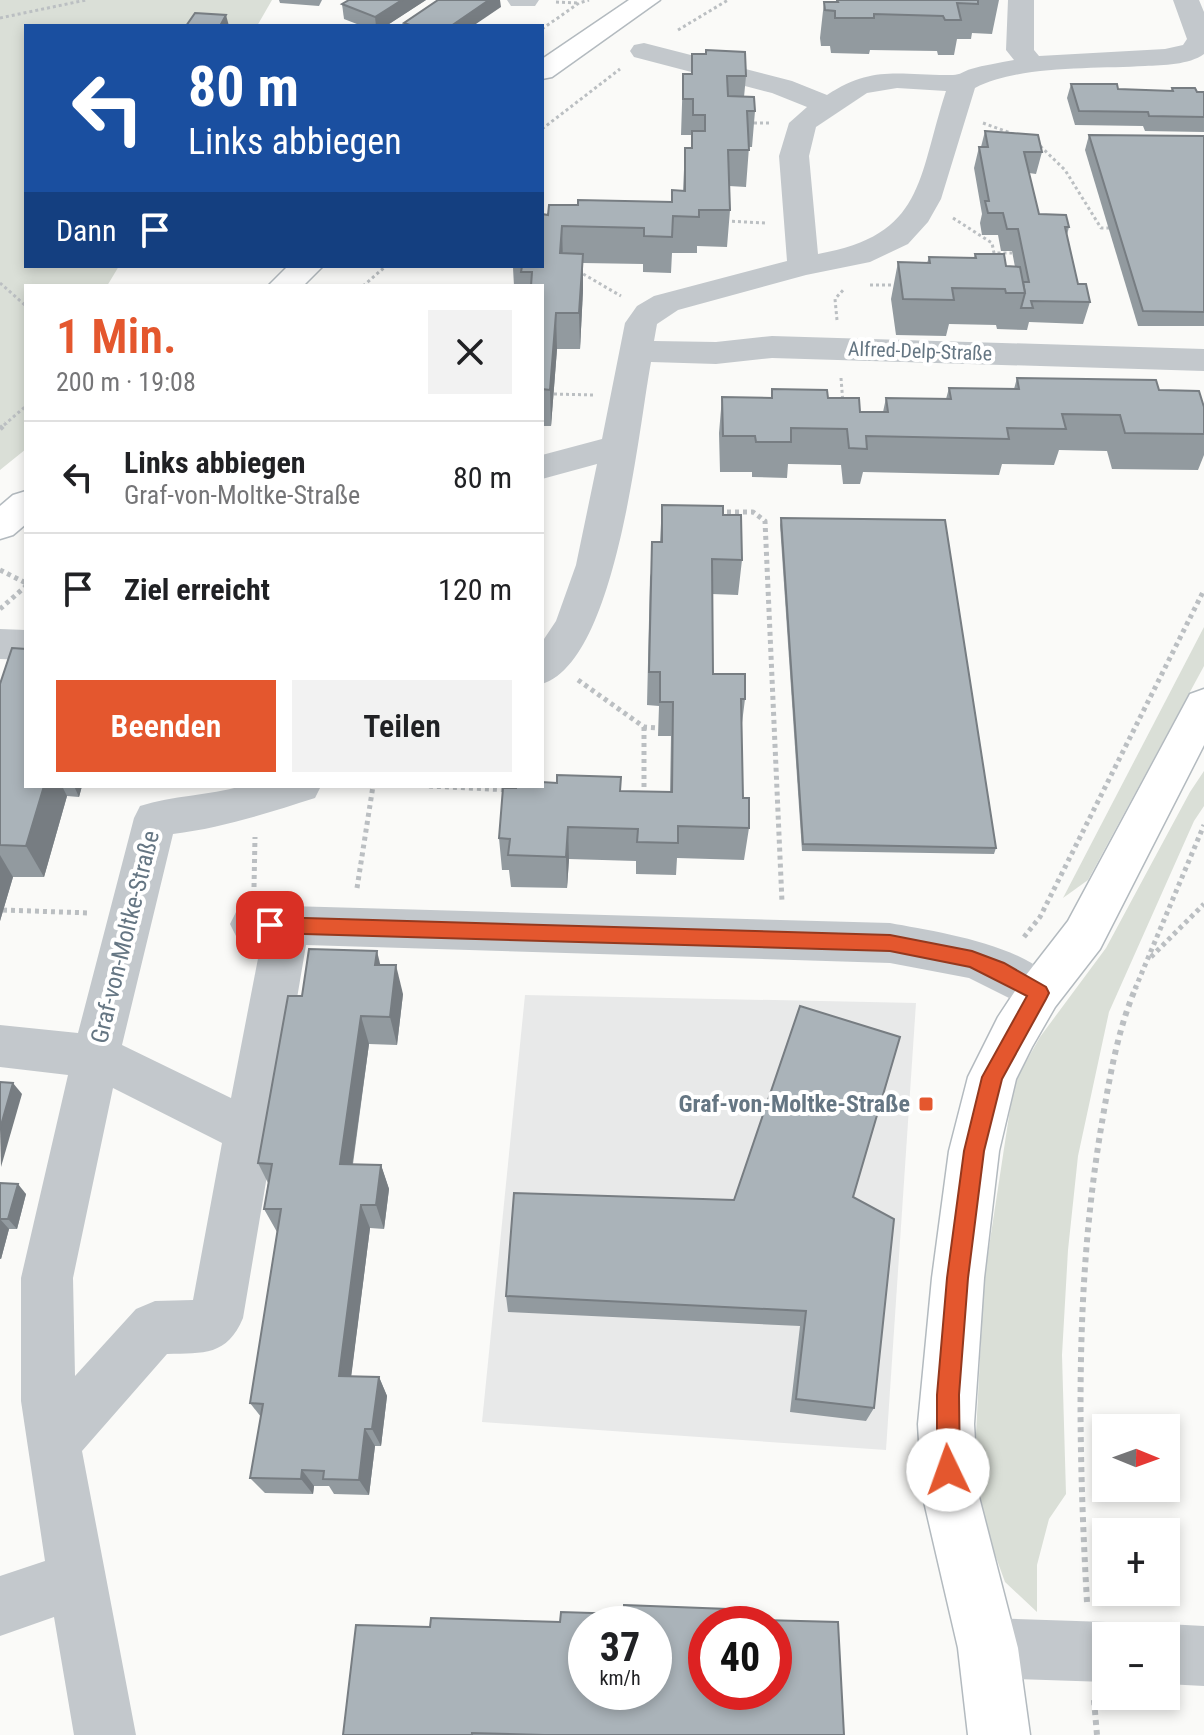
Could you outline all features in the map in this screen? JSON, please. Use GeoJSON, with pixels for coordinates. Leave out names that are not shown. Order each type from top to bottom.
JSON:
{"type":"FeatureCollection","features":[{"type":"Feature","properties":{"kind":"street"},"geometry":{"type":"LineString","coordinates":[[520,0],[539,1]]}},
{"type":"Feature","properties":{"kind":"street"},"geometry":{"type":"LineString","coordinates":[[544,70],[647,0]]}},
{"type":"Feature","properties":{"kind":"street"},"geometry":{"type":"LineString","coordinates":[[1021,0],[1020,50],[1031,65]]}},
{"type":"Feature","properties":{"kind":"street"},"geometry":{"type":"LineString","coordinates":[[803,266],[794,156],[815,114],[859,86],[897,80],[962,84],[977,76],[1031,65],[1165,57],[1192,51],[1201,40],[1186,0]]}},
{"type":"Feature","properties":{"kind":"street"},"geometry":{"type":"LineString","coordinates":[[644,51],[782,87],[815,114]]}},
{"type":"Feature","properties":{"kind":"street"},"geometry":{"type":"LineString","coordinates":[[546,665],[571,630],[587,593],[641,323],[649,313],[666,303],[803,266],[847,271],[907,230],[925,201],[962,84]]}},
{"type":"Feature","properties":{"kind":"street"},"geometry":{"type":"LineString","coordinates":[[286,284],[305,268]]}},
{"type":"Feature","properties":{"kind":"street","name":"Alfred-Delp-Straße"},"geometry":{"type":"LineString","coordinates":[[637,351],[716,353],[772,347],[1204,360]]}},
{"type":"Feature","properties":{"kind":"street"},"geometry":{"type":"LineString","coordinates":[[544,466],[618,446]]}},
{"type":"Feature","properties":{"kind":"street"},"geometry":{"type":"LineString","coordinates":[[0,526],[24,506]]}},
{"type":"Feature","properties":{"kind":"street"},"geometry":{"type":"LineString","coordinates":[[0,644],[24,645]]}},
{"type":"Feature","properties":{"kind":"street"},"geometry":{"type":"LineString","coordinates":[[999,1735],[988,1648],[950,1493],[947,1410],[958,1278],[974,1151],[1018,981],[1084,935],[1204,705]]}},
{"type":"Feature","properties":{"kind":"street","name":"Graf-von-Moltke-Straße"},"geometry":{"type":"LineString","coordinates":[[105,1735],[53,1442],[48,1401],[47,1278],[96,1056],[159,802],[212,812],[278,794]]}},
{"type":"Feature","properties":{"kind":"street"},"geometry":{"type":"LineString","coordinates":[[53,1442],[155,1328],[205,1326],[216,1318],[249,1132],[270,925],[890,943],[972,959],[1018,981]]}},
{"type":"Feature","properties":{"kind":"street","name":"Graf-von-Moltke-Straße"},"geometry":{"type":"LineString","coordinates":[[0,1046],[96,1056]]}},
{"type":"Feature","properties":{"kind":"street"},"geometry":{"type":"LineString","coordinates":[[96,1056],[249,1132]]}},
{"type":"Feature","properties":{"kind":"street"},"geometry":{"type":"LineString","coordinates":[[0,1606],[76,1580]]}},
{"type":"Feature","properties":{"kind":"street"},"geometry":{"type":"LineString","coordinates":[[988,1648],[1092,1652]]}},
{"type":"Feature","properties":{"kind":"street"},"geometry":{"type":"LineString","coordinates":[[1180,1655],[1204,1656]]}},
{"type":"Feature","properties":{"kind":"path"},"geometry":{"type":"LineString","coordinates":[[0,18],[86,0]]}},
{"type":"Feature","properties":{"kind":"path"},"geometry":{"type":"LineString","coordinates":[[539,1],[579,3],[590,0]]}},
{"type":"Feature","properties":{"kind":"path"},"geometry":{"type":"LineString","coordinates":[[544,127],[644,51],[728,0]]}},
{"type":"Feature","properties":{"kind":"path"},"geometry":{"type":"LineString","coordinates":[[544,28],[579,3]]}},
{"type":"Feature","properties":{"kind":"path"},"geometry":{"type":"LineString","coordinates":[[952,113],[1021,136]]}},
{"type":"Feature","properties":{"kind":"path"},"geometry":{"type":"LineString","coordinates":[[737,127],[815,114]]}},
{"type":"Feature","properties":{"kind":"path"},"geometry":{"type":"LineString","coordinates":[[1035,141],[1047,149],[1080,188],[1101,228],[1119,228]]}},
{"type":"Feature","properties":{"kind":"path"},"geometry":{"type":"LineString","coordinates":[[925,201],[992,243],[996,264]]}},
{"type":"Feature","properties":{"kind":"path"},"geometry":{"type":"LineString","coordinates":[[994,253],[1012,253]]}},
{"type":"Feature","properties":{"kind":"path"},"geometry":{"type":"LineString","coordinates":[[803,266],[847,271],[909,286]]}},
{"type":"Feature","properties":{"kind":"path"},"geometry":{"type":"LineString","coordinates":[[365,284],[384,268]]}},
{"type":"Feature","properties":{"kind":"path"},"geometry":{"type":"LineString","coordinates":[[575,270],[649,313]]}},
{"type":"Feature","properties":{"kind":"path"},"geometry":{"type":"LineString","coordinates":[[844,406],[835,299],[847,271]]}},
{"type":"Feature","properties":{"kind":"path"},"geometry":{"type":"LineString","coordinates":[[0,283],[24,304]]}},
{"type":"Feature","properties":{"kind":"path"},"geometry":{"type":"LineString","coordinates":[[0,429],[24,408]]}},
{"type":"Feature","properties":{"kind":"path"},"geometry":{"type":"LineString","coordinates":[[709,512],[753,512],[765,521],[784,940]]}},
{"type":"Feature","properties":{"kind":"path"},"geometry":{"type":"LineString","coordinates":[[0,570],[24,583]]}},
{"type":"Feature","properties":{"kind":"path"},"geometry":{"type":"LineString","coordinates":[[0,609],[24,586]]}},
{"type":"Feature","properties":{"kind":"path"},"geometry":{"type":"LineString","coordinates":[[1018,981],[1040,917],[1204,590]]}},
{"type":"Feature","properties":{"kind":"path"},"geometry":{"type":"LineString","coordinates":[[546,665],[644,727],[658,728]]}},
{"type":"Feature","properties":{"kind":"path"},"geometry":{"type":"LineString","coordinates":[[644,727],[646,810]]}},
{"type":"Feature","properties":{"kind":"path"},"geometry":{"type":"LineString","coordinates":[[351,927],[373,788]]}},
{"type":"Feature","properties":{"kind":"path"},"geometry":{"type":"LineString","coordinates":[[476,788],[522,790]]}},
{"type":"Feature","properties":{"kind":"path"},"geometry":{"type":"LineString","coordinates":[[270,925],[278,794]]}},
{"type":"Feature","properties":{"kind":"path"},"geometry":{"type":"LineString","coordinates":[[631,795],[646,795]]}},
{"type":"Feature","properties":{"kind":"path"},"geometry":{"type":"LineString","coordinates":[[1095,1622],[1080,1492],[1079,1358],[1083,1256],[1093,1160],[1124,1019],[1204,825]]}},
{"type":"Feature","properties":{"kind":"path"},"geometry":{"type":"LineString","coordinates":[[1147,961],[1204,904]]}},
{"type":"Feature","properties":{"kind":"path"},"geometry":{"type":"LineString","coordinates":[[3,910],[131,914]]}},
{"type":"Feature","properties":{"kind":"path"},"geometry":{"type":"LineString","coordinates":[[1097,1710],[1097,1735]]}},
{"type":"Feature","properties":{"kind":"shaded area"},"geometry":{"type":"Polygon","coordinates":[[[0,0],[272,0],[258,24],[24,24],[24,268],[118,268],[108,284],[24,284],[24,451],[0,470],[0,0]]]}},
{"type":"Feature","properties":{"kind":"shaded area"},"geometry":{"type":"Polygon","coordinates":[[[1204,627],[1204,666],[1088,880],[1063,898],[1204,627]]]}},
{"type":"Feature","properties":{"kind":"shaded area"},"geometry":{"type":"Polygon","coordinates":[[[1204,771],[1204,806],[1194,821],[1109,1012],[1078,1156],[1068,1250],[1062,1355],[1066,1494],[1049,1519],[1037,1565],[1037,1612],[1005,1582],[981,1516],[976,1434],[984,1280],[1014,1083],[1040,1037],[1106,948],[1204,771]]]}},
{"type":"Feature","properties":{"kind":"shaded area"},"geometry":{"type":"Polygon","coordinates":[[[525,995],[916,1003],[886,1450],[482,1422],[525,995]]]}},
{"type":"Feature","properties":{"kind":"building"},"geometry":{"type":"Polygon","coordinates":[[[349,0],[402,0],[375,17],[342,4],[349,0]]]}},
{"type":"Feature","properties":{"kind":"building"},"geometry":{"type":"Polygon","coordinates":[[[438,0],[489,0],[454,24],[404,23],[438,0]]]}},
{"type":"Feature","properties":{"kind":"building"},"geometry":{"type":"Polygon","coordinates":[[[978,0],[978,4],[957,3],[961,20],[945,20],[943,16],[874,14],[874,18],[835,18],[835,11],[825,10],[824,2],[978,0]]]}},
{"type":"Feature","properties":{"kind":"building"},"geometry":{"type":"Polygon","coordinates":[[[195,13],[226,15],[221,24],[187,24],[195,13]]]}},
{"type":"Feature","properties":{"kind":"building"},"geometry":{"type":"Polygon","coordinates":[[[706,50],[745,52],[746,76],[727,76],[728,96],[754,97],[755,111],[747,111],[749,150],[728,150],[730,210],[699,210],[699,217],[673,216],[672,237],[644,236],[644,228],[562,226],[560,253],[583,254],[579,313],[556,313],[550,390],[544,389],[544,284],[531,284],[532,272],[521,272],[522,268],[544,268],[544,214],[548,215],[549,205],[578,205],[578,200],[672,202],[672,190],[685,191],[685,148],[692,148],[692,131],[705,131],[705,115],[693,115],[693,99],[683,99],[683,74],[692,74],[692,54],[706,54],[706,50]]]}},
{"type":"Feature","properties":{"kind":"building"},"geometry":{"type":"Polygon","coordinates":[[[1071,84],[1117,84],[1118,89],[1173,91],[1172,88],[1195,88],[1197,92],[1204,92],[1204,117],[1079,111],[1071,84]]]}},
{"type":"Feature","properties":{"kind":"building"},"geometry":{"type":"Polygon","coordinates":[[[985,131],[1038,135],[1042,152],[1024,152],[1039,214],[1066,215],[1069,227],[1065,227],[1078,284],[1086,284],[1090,302],[1031,301],[1033,308],[1021,308],[1025,293],[1023,282],[1029,282],[1018,229],[1007,229],[1003,213],[988,213],[985,201],[989,201],[979,147],[988,147],[985,131]]]}},
{"type":"Feature","properties":{"kind":"building"},"geometry":{"type":"Polygon","coordinates":[[[1089,135],[1204,136],[1204,312],[1143,311],[1089,135]]]}},
{"type":"Feature","properties":{"kind":"building"},"geometry":{"type":"Polygon","coordinates":[[[975,254],[1004,254],[1006,266],[1020,267],[1025,293],[1006,293],[1005,289],[952,288],[954,300],[903,299],[898,262],[930,263],[929,257],[976,258],[975,254]]]}},
{"type":"Feature","properties":{"kind":"building"},"geometry":{"type":"Polygon","coordinates":[[[1017,378],[1156,380],[1159,390],[1199,391],[1204,407],[1204,434],[1125,433],[1120,415],[1062,414],[1066,429],[1007,428],[1009,439],[866,436],[867,449],[849,448],[847,429],[791,428],[791,442],[756,442],[755,436],[723,436],[722,397],[772,398],[772,389],[827,390],[828,398],[859,398],[860,412],[888,412],[886,398],[951,399],[949,388],[1019,389],[1017,378]]]}},
{"type":"Feature","properties":{"kind":"building"},"geometry":{"type":"Polygon","coordinates":[[[662,505],[723,506],[723,515],[741,515],[742,560],[712,559],[713,674],[745,674],[745,699],[741,699],[743,798],[749,798],[749,828],[678,826],[678,843],[637,842],[638,829],[568,827],[566,857],[508,855],[510,839],[499,838],[503,788],[544,788],[544,782],[557,783],[557,775],[621,777],[620,791],[672,792],[673,702],[660,702],[660,672],[649,672],[652,542],[662,542],[662,505]]]}},
{"type":"Feature","properties":{"kind":"building"},"geometry":{"type":"Polygon","coordinates":[[[781,518],[945,520],[996,848],[803,844],[781,518]]]}},
{"type":"Feature","properties":{"kind":"building"},"geometry":{"type":"Polygon","coordinates":[[[12,648],[24,649],[24,788],[43,788],[26,846],[0,845],[0,684],[12,648]]]}},
{"type":"Feature","properties":{"kind":"building"},"geometry":{"type":"Polygon","coordinates":[[[309,949],[377,951],[375,965],[396,965],[390,1017],[361,1016],[340,1164],[381,1165],[376,1205],[361,1205],[339,1376],[379,1377],[372,1429],[365,1429],[359,1480],[323,1479],[324,1471],[302,1470],[301,1479],[250,1478],[263,1404],[250,1403],[281,1209],[264,1209],[272,1164],[258,1163],[288,996],[302,996],[309,949]]]}},
{"type":"Feature","properties":{"kind":"building"},"geometry":{"type":"Polygon","coordinates":[[[800,1006],[900,1037],[853,1197],[894,1219],[874,1408],[796,1399],[806,1311],[506,1296],[514,1193],[734,1200],[800,1006]]]}},
{"type":"Feature","properties":{"kind":"building"},"geometry":{"type":"Polygon","coordinates":[[[0,1082],[13,1083],[0,1129],[0,1082]]]}},
{"type":"Feature","properties":{"kind":"building"},"geometry":{"type":"Polygon","coordinates":[[[0,1183],[18,1184],[8,1219],[0,1219],[0,1183]]]}},
{"type":"Feature","properties":{"kind":"building"},"geometry":{"type":"Polygon","coordinates":[[[672,1607],[688,1607],[688,1710],[792,1710],[792,1621],[838,1622],[844,1735],[343,1735],[356,1625],[430,1627],[431,1618],[560,1622],[561,1612],[568,1612],[568,1710],[672,1710],[672,1607]]]}},
{"type":"Feature","properties":{"kind":"place","name":"Graf-von-Moltke-Straße"},"geometry":{"type":"Point","coordinates":[926,1104]}},
{"type":"Feature","properties":{"kind":"route"},"geometry":{"type":"LineString","coordinates":[[270,925],[890,943],[972,959],[998,969],[1039,993],[992,1077],[974,1151],[958,1278],[948,1395],[948,1470]]}}]}
